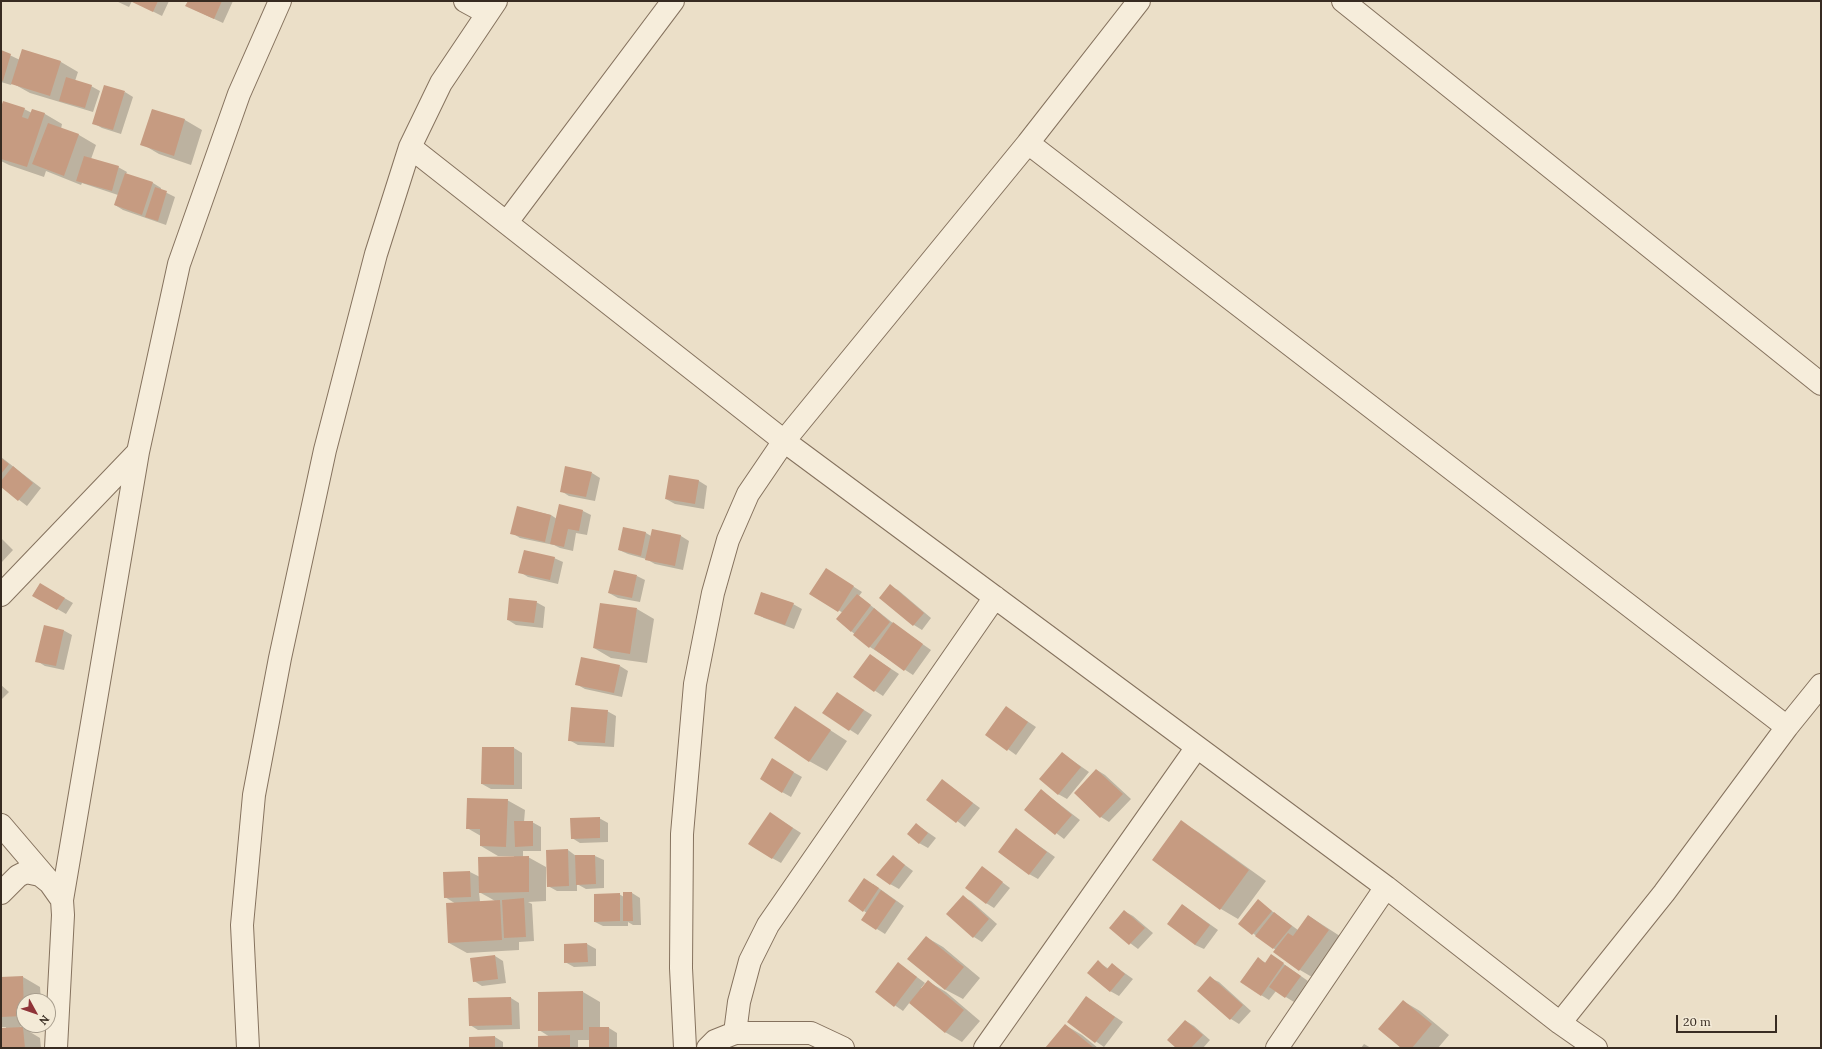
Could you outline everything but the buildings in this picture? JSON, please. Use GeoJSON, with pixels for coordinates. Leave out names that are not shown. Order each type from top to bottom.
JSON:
{"type":"FeatureCollection","features":[{"type":"Feature","properties":{"kind":"street"},"geometry":{"type":"LineString","coordinates":[[56,891],[138,452],[179,264],[239,94],[280,1]]}},
{"type":"Feature","properties":{"kind":"street"},"geometry":{"type":"LineString","coordinates":[[248,1048],[242,925],[254,795],[280,658],[325,450],[376,254],[410,147],[440,83],[491,7],[465,1]]}},
{"type":"Feature","properties":{"kind":"street"},"geometry":{"type":"LineString","coordinates":[[507,222],[673,1]]}},
{"type":"Feature","properties":{"kind":"street"},"geometry":{"type":"LineString","coordinates":[[685,1048],[681,968],[682,834],[695,684],[713,594],[728,540],[748,494],[784,441],[1028,143],[1139,1]]}},
{"type":"Feature","properties":{"kind":"street"},"geometry":{"type":"LineString","coordinates":[[1343,1],[1821,384]]}},
{"type":"Feature","properties":{"kind":"street"},"geometry":{"type":"LineString","coordinates":[[1028,143],[1788,727]]}},
{"type":"Feature","properties":{"kind":"street"},"geometry":{"type":"LineString","coordinates":[[410,147],[784,441],[1386,887],[1591,1046]]}},
{"type":"Feature","properties":{"kind":"street"},"geometry":{"type":"LineString","coordinates":[[1,595],[138,452]]}},
{"type":"Feature","properties":{"kind":"street"},"geometry":{"type":"LineString","coordinates":[[735,1033],[739,1002],[750,961],[768,925],[995,597]]}},
{"type":"Feature","properties":{"kind":"street"},"geometry":{"type":"LineString","coordinates":[[1560,1023],[1664,893],[1821,685]]}},
{"type":"Feature","properties":{"kind":"street"},"geometry":{"type":"LineString","coordinates":[[985,1048],[1197,747]]}},
{"type":"Feature","properties":{"kind":"street"},"geometry":{"type":"LineString","coordinates":[[1,825],[56,891],[63,916],[56,1048]]}},
{"type":"Feature","properties":{"kind":"street"},"geometry":{"type":"LineString","coordinates":[[1,892],[18,876],[26,872],[40,875],[56,891]]}},
{"type":"Feature","properties":{"kind":"street"},"geometry":{"type":"LineString","coordinates":[[1277,1048],[1386,887]]}},
{"type":"Feature","properties":{"kind":"street"},"geometry":{"type":"LineString","coordinates":[[708,1048],[715,1041],[735,1033],[811,1033],[842,1048]]}}]}
